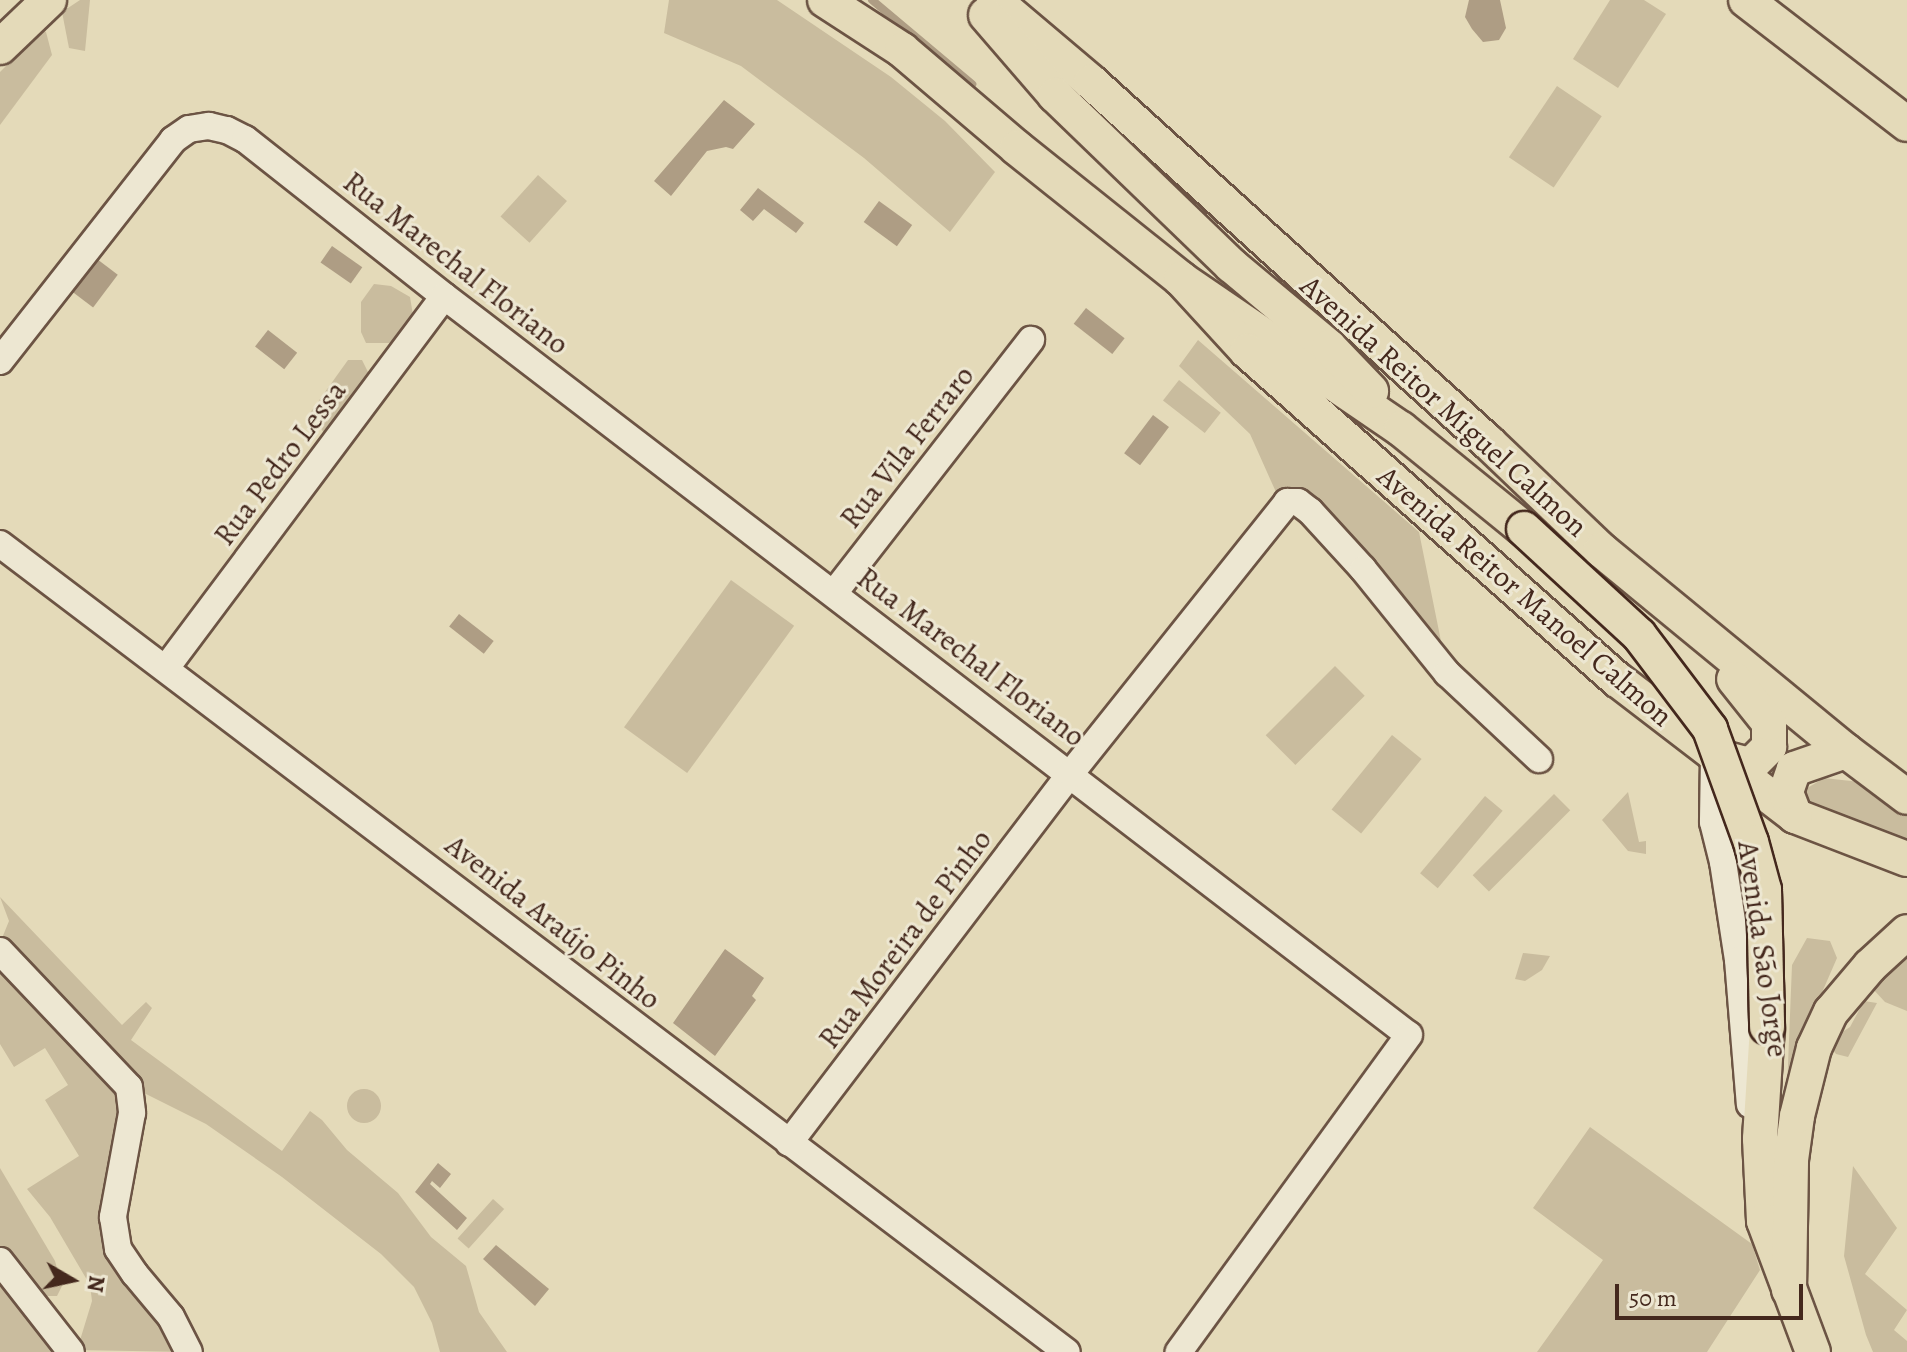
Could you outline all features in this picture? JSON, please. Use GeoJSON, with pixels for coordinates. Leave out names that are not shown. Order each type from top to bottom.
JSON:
{"type":"FeatureCollection","features":[{"type":"Feature","properties":{"kind":"main road"},"geometry":{"type":"LineString","coordinates":[[825,0],[902,50],[1017,148],[1181,279],[1401,429],[1524,529],[1639,635],[1710,729],[1751,842],[1764,890],[1767,1027],[1760,1149],[1764,1221],[1813,1352]]}},
{"type":"Feature","properties":{"kind":"main road"},"geometry":{"type":"LineString","coordinates":[[973,0],[1055,95],[1231,265],[1329,347],[1401,429]]}},
{"type":"Feature","properties":{"kind":"main road","name":"Avenida Reitor Miguel Calmon"},"geometry":{"type":"LineString","coordinates":[[994,0],[1091,82],[1489,443],[1601,550],[1696,630],[1907,797]]}},
{"type":"Feature","properties":{"kind":"main road"},"geometry":{"type":"LineString","coordinates":[[1746,0],[1907,124]]}},
{"type":"Feature","properties":{"kind":"main road","name":"Avenida Reitor Manoel Calmon"},"geometry":{"type":"LineString","coordinates":[[1181,279],[1247,351],[1618,680],[1795,816],[1907,859]]}},
{"type":"Feature","properties":{"kind":"main road"},"geometry":{"type":"LineString","coordinates":[[1696,630],[1769,723],[1772,736],[1769,747],[1753,763],[1744,764],[1714,756]]}},
{"type":"Feature","properties":{"kind":"main road"},"geometry":{"type":"LineString","coordinates":[[1795,816],[1786,792],[1794,769],[1846,751]]}},
{"type":"Feature","properties":{"kind":"main road"},"geometry":{"type":"LineString","coordinates":[[1789,1290],[1791,1160],[1797,1116],[1814,1048],[1831,1012],[1870,966],[1907,932]]}},
{"type":"Feature","properties":{"kind":"street","name":"Rua Marechal Floriano"},"geometry":{"type":"LineString","coordinates":[[0,361],[173,140],[189,129],[209,126],[245,139],[444,296],[1071,773],[1409,1035],[1179,1352]]}},
{"type":"Feature","properties":{"kind":"street","name":"Rua Pedro Lessa"},"geometry":{"type":"LineString","coordinates":[[166,668],[444,296]]}},
{"type":"Feature","properties":{"kind":"street","name":"Rua Vila Ferraro"},"geometry":{"type":"LineString","coordinates":[[834,593],[1031,340]]}},
{"type":"Feature","properties":{"kind":"street","name":"Rua Moreira de Pinho"},"geometry":{"type":"LineString","coordinates":[[789,1143],[1071,773],[1291,500],[1310,511],[1363,569],[1447,673],[1539,759]]}},
{"type":"Feature","properties":{"kind":"street","name":"Avenida Araújo Pinho"},"geometry":{"type":"LineString","coordinates":[[0,544],[1067,1352]]}},
{"type":"Feature","properties":{"kind":"street","name":"Avenida São Jorge"},"geometry":{"type":"LineString","coordinates":[[1714,756],[1713,822],[1738,960],[1752,1129],[1760,1149]]}},
{"type":"Feature","properties":{"kind":"street"},"geometry":{"type":"LineString","coordinates":[[0,951],[129,1087],[132,1113],[113,1217],[118,1249],[171,1317],[189,1352]]}},
{"type":"Feature","properties":{"kind":"street"},"geometry":{"type":"LineString","coordinates":[[0,1261],[71,1352]]}},
{"type":"Feature","properties":{"kind":"shaded area"},"geometry":{"type":"Polygon","coordinates":[[[80,0],[90,0],[85,51],[69,48],[62,12],[80,0]]]}},
{"type":"Feature","properties":{"kind":"shaded area"},"geometry":{"type":"Polygon","coordinates":[[[669,0],[777,0],[891,77],[945,121],[995,172],[950,232],[864,158],[741,66],[664,33],[669,0]]]}},
{"type":"Feature","properties":{"kind":"shaded area"},"geometry":{"type":"Polygon","coordinates":[[[1469,0],[1500,0],[1506,28],[1499,40],[1483,42],[1472,29],[1465,17],[1469,0]]]}},
{"type":"Feature","properties":{"kind":"shaded area"},"geometry":{"type":"Polygon","coordinates":[[[1610,0],[1644,0],[1666,14],[1618,88],[1573,59],[1610,0]]]}},
{"type":"Feature","properties":{"kind":"shaded area"},"geometry":{"type":"Polygon","coordinates":[[[42,30],[46,32],[52,55],[0,125],[0,72],[42,30]]]}},
{"type":"Feature","properties":{"kind":"shaded area"},"geometry":{"type":"Polygon","coordinates":[[[1557,86],[1602,116],[1554,187],[1509,157],[1557,86]]]}},
{"type":"Feature","properties":{"kind":"shaded area"},"geometry":{"type":"Polygon","coordinates":[[[724,100],[755,124],[733,149],[726,147],[707,151],[671,196],[654,181],[724,100]]]}},
{"type":"Feature","properties":{"kind":"shaded area"},"geometry":{"type":"Polygon","coordinates":[[[538,175],[567,201],[530,243],[501,217],[538,175]]]}},
{"type":"Feature","properties":{"kind":"shaded area"},"geometry":{"type":"Polygon","coordinates":[[[758,188],[804,223],[796,233],[764,209],[753,221],[740,210],[758,188]]]}},
{"type":"Feature","properties":{"kind":"shaded area"},"geometry":{"type":"Polygon","coordinates":[[[879,201],[912,225],[897,246],[864,222],[879,201]]]}},
{"type":"Feature","properties":{"kind":"shaded area"},"geometry":{"type":"Polygon","coordinates":[[[332,246],[362,267],[351,284],[321,262],[332,246]]]}},
{"type":"Feature","properties":{"kind":"shaded area"},"geometry":{"type":"Polygon","coordinates":[[[97,259],[118,275],[93,307],[72,292],[97,259]]]}},
{"type":"Feature","properties":{"kind":"shaded area"},"geometry":{"type":"Polygon","coordinates":[[[374,284],[391,286],[410,297],[413,315],[406,332],[392,343],[366,343],[361,332],[361,302],[374,284]]]}},
{"type":"Feature","properties":{"kind":"shaded area"},"geometry":{"type":"Polygon","coordinates":[[[1086,308],[1125,338],[1112,354],[1074,324],[1086,308]]]}},
{"type":"Feature","properties":{"kind":"shaded area"},"geometry":{"type":"Polygon","coordinates":[[[268,330],[297,353],[284,369],[255,347],[268,330]]]}},
{"type":"Feature","properties":{"kind":"shaded area"},"geometry":{"type":"Polygon","coordinates":[[[1198,340],[1419,532],[1445,661],[1383,584],[1280,501],[1250,434],[1179,366],[1198,340]]]}},
{"type":"Feature","properties":{"kind":"shaded area"},"geometry":{"type":"Polygon","coordinates":[[[348,360],[362,360],[369,374],[324,433],[310,413],[348,360]]]}},
{"type":"Feature","properties":{"kind":"shaded area"},"geometry":{"type":"Polygon","coordinates":[[[1179,380],[1221,413],[1205,433],[1163,400],[1179,380]]]}},
{"type":"Feature","properties":{"kind":"shaded area"},"geometry":{"type":"Polygon","coordinates":[[[1153,415],[1169,427],[1140,465],[1124,453],[1153,415]]]}},
{"type":"Feature","properties":{"kind":"shaded area"},"geometry":{"type":"Polygon","coordinates":[[[731,580],[794,626],[687,773],[624,727],[731,580]]]}},
{"type":"Feature","properties":{"kind":"shaded area"},"geometry":{"type":"Polygon","coordinates":[[[459,614],[494,641],[484,654],[449,627],[459,614]]]}},
{"type":"Feature","properties":{"kind":"shaded area"},"geometry":{"type":"Polygon","coordinates":[[[1335,666],[1365,696],[1295,765],[1266,735],[1335,666]]]}},
{"type":"Feature","properties":{"kind":"shaded area"},"geometry":{"type":"Polygon","coordinates":[[[1392,735],[1422,759],[1361,834],[1332,810],[1392,735]]]}},
{"type":"Feature","properties":{"kind":"shaded area"},"geometry":{"type":"Polygon","coordinates":[[[1824,778],[1860,782],[1907,816],[1907,842],[1808,810],[1799,793],[1824,778]]]}},
{"type":"Feature","properties":{"kind":"shaded area"},"geometry":{"type":"Polygon","coordinates":[[[1628,792],[1639,842],[1646,841],[1646,854],[1628,851],[1602,820],[1628,792]]]}},
{"type":"Feature","properties":{"kind":"shaded area"},"geometry":{"type":"Polygon","coordinates":[[[1554,794],[1570,810],[1489,892],[1473,875],[1554,794]]]}},
{"type":"Feature","properties":{"kind":"shaded area"},"geometry":{"type":"Polygon","coordinates":[[[1485,796],[1503,811],[1438,888],[1420,873],[1485,796]]]}},
{"type":"Feature","properties":{"kind":"shaded area"},"geometry":{"type":"Polygon","coordinates":[[[0,897],[122,1025],[146,1002],[152,1008],[131,1040],[282,1151],[310,1111],[322,1120],[347,1150],[398,1193],[431,1237],[466,1266],[479,1312],[507,1352],[440,1352],[432,1323],[414,1287],[381,1254],[282,1177],[206,1124],[130,1086],[0,943],[9,921],[0,897]]]}},
{"type":"Feature","properties":{"kind":"shaded area"},"geometry":{"type":"Polygon","coordinates":[[[1807,938],[1830,941],[1837,958],[1803,1036],[1787,1090],[1792,965],[1807,938]]]}},
{"type":"Feature","properties":{"kind":"shaded area"},"geometry":{"type":"Polygon","coordinates":[[[1907,941],[1907,1011],[1885,1002],[1872,988],[1907,941]]]}},
{"type":"Feature","properties":{"kind":"shaded area"},"geometry":{"type":"Polygon","coordinates":[[[725,949],[764,978],[752,996],[756,1000],[715,1056],[673,1023],[725,949]]]}},
{"type":"Feature","properties":{"kind":"shaded area"},"geometry":{"type":"Polygon","coordinates":[[[1523,953],[1550,956],[1542,970],[1525,981],[1515,979],[1523,953]]]}},
{"type":"Feature","properties":{"kind":"shaded area"},"geometry":{"type":"Polygon","coordinates":[[[0,957],[124,1088],[109,1217],[188,1352],[77,1350],[92,1301],[90,1285],[50,1217],[27,1189],[79,1156],[45,1100],[68,1085],[45,1048],[14,1067],[0,1044],[0,957]]]}},
{"type":"Feature","properties":{"kind":"shaded area"},"geometry":{"type":"Polygon","coordinates":[[[1864,1001],[1877,1003],[1848,1057],[1836,1054],[1827,1042],[1850,1027],[1864,1001]]]}},
{"type":"Feature","properties":{"kind":"shaded area"},"geometry":{"type":"Polygon","coordinates":[[[364,1089],[376,1094],[381,1106],[376,1118],[364,1123],[352,1118],[347,1106],[352,1094],[364,1089]]]}},
{"type":"Feature","properties":{"kind":"shaded area"},"geometry":{"type":"Polygon","coordinates":[[[1590,1127],[1752,1244],[1760,1270],[1707,1352],[1537,1352],[1603,1260],[1533,1208],[1590,1127]]]}},
{"type":"Feature","properties":{"kind":"shaded area"},"geometry":{"type":"Polygon","coordinates":[[[438,1163],[451,1174],[440,1188],[432,1181],[430,1184],[467,1218],[457,1230],[415,1192],[438,1163]]]}},
{"type":"Feature","properties":{"kind":"shaded area"},"geometry":{"type":"Polygon","coordinates":[[[1853,1166],[1897,1228],[1865,1274],[1907,1310],[1894,1330],[1907,1341],[1907,1352],[1873,1352],[1866,1335],[1844,1256],[1853,1166]]]}},
{"type":"Feature","properties":{"kind":"shaded area"},"geometry":{"type":"Polygon","coordinates":[[[0,1168],[55,1261],[62,1286],[57,1296],[36,1296],[0,1252],[0,1168]]]}},
{"type":"Feature","properties":{"kind":"shaded area"},"geometry":{"type":"Polygon","coordinates":[[[493,1199],[504,1209],[469,1248],[458,1238],[493,1199]]]}},
{"type":"Feature","properties":{"kind":"shaded area"},"geometry":{"type":"Polygon","coordinates":[[[496,1245],[549,1289],[535,1306],[483,1259],[496,1245]]]}},
{"type":"Feature","properties":{"kind":"shaded area"},"geometry":{"type":"Polygon","coordinates":[[[0,1275],[62,1352],[0,1352],[0,1275]]]}},
{"type":"Feature","properties":{"kind":"waterway"},"geometry":{"type":"LineString","coordinates":[[872,0],[972,84]]}}]}
